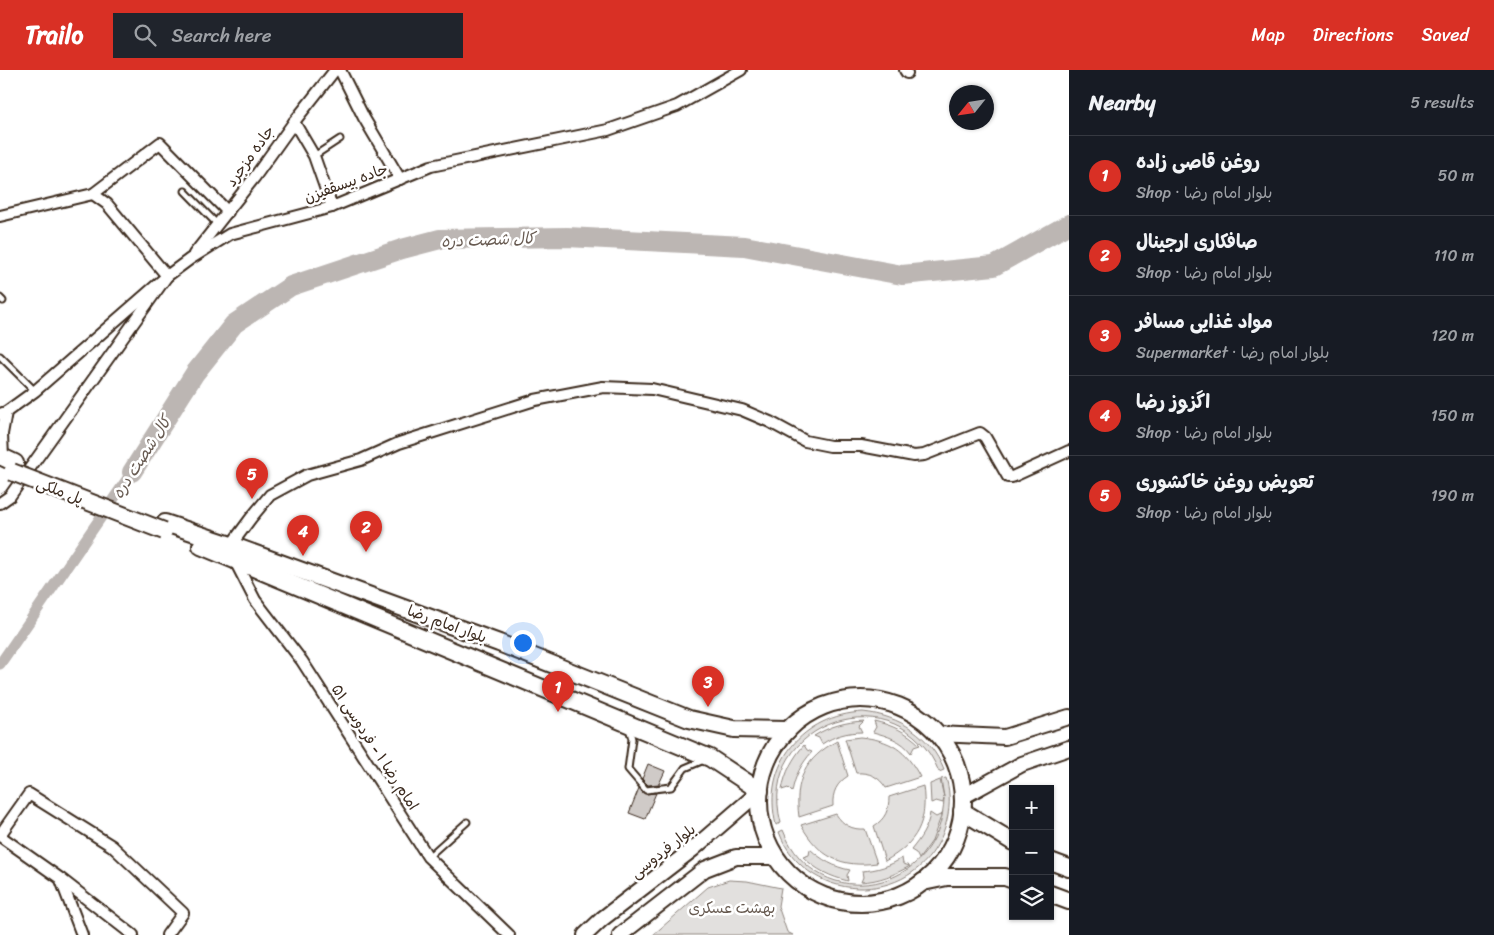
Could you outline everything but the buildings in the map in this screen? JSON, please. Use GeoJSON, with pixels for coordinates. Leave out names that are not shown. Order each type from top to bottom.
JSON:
{"type":"FeatureCollection","features":[{"type":"Feature","properties":{"kind":"main road","name":"پل ملکی"},"geometry":{"type":"LineString","coordinates":[[6,463],[164,527]]}},
{"type":"Feature","properties":{"kind":"main road","name":"بلوار امام رضا"},"geometry":{"type":"LineString","coordinates":[[164,527],[498,643],[689,719],[734,729],[788,730]]}},
{"type":"Feature","properties":{"kind":"main road","name":"بلوار امام رضا"},"geometry":{"type":"LineString","coordinates":[[232,552],[490,665],[710,758],[760,791]]}},
{"type":"Feature","properties":{"kind":"main road"},"geometry":{"type":"LineString","coordinates":[[490,665],[498,643]]}},
{"type":"Feature","properties":{"kind":"main road"},"geometry":{"type":"LineString","coordinates":[[863,699],[903,709],[916,716],[937,734],[952,757],[959,776],[962,804],[958,831],[950,850],[938,867],[923,882],[912,890],[886,900],[872,902],[845,901],[831,898],[806,886],[785,868],[776,857],[764,832],[761,819],[760,791],[764,771],[772,752],[788,730],[822,706],[863,699]]}},
{"type":"Feature","properties":{"kind":"main road"},"geometry":{"type":"LineString","coordinates":[[937,734],[1004,737],[1069,717]]}},
{"type":"Feature","properties":{"kind":"main road"},"geometry":{"type":"LineString","coordinates":[[962,804],[1022,764],[1069,748]]}},
{"type":"Feature","properties":{"kind":"main road","name":"بلوار فردوسی"},"geometry":{"type":"LineString","coordinates":[[586,935],[602,919],[693,849],[760,791]]}},
{"type":"Feature","properties":{"kind":"main road"},"geometry":{"type":"LineString","coordinates":[[962,804],[1009,839]]}},
{"type":"Feature","properties":{"kind":"main road"},"geometry":{"type":"LineString","coordinates":[[620,935],[705,869],[736,857],[776,857]]}},
{"type":"Feature","properties":{"kind":"main road"},"geometry":{"type":"LineString","coordinates":[[1054,862],[1069,868]]}},
{"type":"Feature","properties":{"kind":"main road"},"geometry":{"type":"LineString","coordinates":[[923,882],[947,877],[1009,878]]}},
{"type":"Feature","properties":{"kind":"main road"},"geometry":{"type":"LineString","coordinates":[[1054,895],[1069,901]]}},
{"type":"Feature","properties":{"kind":"street","name":"جاده مزجرد"},"geometry":{"type":"LineString","coordinates":[[190,259],[228,212],[335,70]]}},
{"type":"Feature","properties":{"kind":"street"},"geometry":{"type":"LineString","coordinates":[[340,70],[364,118],[400,179]]}},
{"type":"Feature","properties":{"kind":"street","name":"جاده بیسقفیزن"},"geometry":{"type":"LineString","coordinates":[[3,413],[35,391],[167,276],[230,234],[332,207],[431,166],[608,130],[677,106],[741,70]]}},
{"type":"Feature","properties":{"kind":"street"},"geometry":{"type":"LineString","coordinates":[[294,122],[314,156],[332,207]]}},
{"type":"Feature","properties":{"kind":"street"},"geometry":{"type":"LineString","coordinates":[[0,216],[93,194],[160,143],[176,162],[228,212]]}},
{"type":"Feature","properties":{"kind":"street"},"geometry":{"type":"LineString","coordinates":[[0,503],[10,496],[26,475],[167,276],[107,204],[93,194]]}},
{"type":"Feature","properties":{"kind":"street"},"geometry":{"type":"LineString","coordinates":[[232,552],[251,518],[270,495],[307,475],[361,460],[399,443],[535,400],[603,388],[652,389],[742,410],[770,422],[805,441],[830,446],[861,446],[914,456],[924,455],[980,433],[985,437],[1008,477],[1012,477],[1069,451]]}},
{"type":"Feature","properties":{"kind":"street"},"geometry":{"type":"LineString","coordinates":[[3,413],[2,434],[6,463]]}},
{"type":"Feature","properties":{"kind":"street","name":"امام رضا ۱ - فردوسی ۵۱"},"geometry":{"type":"LineString","coordinates":[[232,552],[255,600],[302,661],[428,858],[509,935]]}},
{"type":"Feature","properties":{"kind":"street"},"geometry":{"type":"LineString","coordinates":[[133,935],[0,836],[29,794],[112,846],[183,913],[167,935]]}},
{"type":"Feature","properties":{"kind":"street"},"geometry":{"type":"LineString","coordinates":[[60,880],[82,935]]}},
{"type":"Feature","properties":{"kind":"lane"},"geometry":{"type":"LineString","coordinates":[[314,156],[340,138]]}},
{"type":"Feature","properties":{"kind":"lane"},"geometry":{"type":"LineString","coordinates":[[185,191],[217,224]]}},
{"type":"Feature","properties":{"kind":"lane"},"geometry":{"type":"LineString","coordinates":[[0,356],[35,391]]}},
{"type":"Feature","properties":{"kind":"lane"},"geometry":{"type":"LineString","coordinates":[[628,723],[632,739],[628,769],[646,790],[671,787],[685,768],[710,758]]}},
{"type":"Feature","properties":{"kind":"lane"},"geometry":{"type":"LineString","coordinates":[[428,858],[466,822]]}},
{"type":"Feature","properties":{"kind":"green space"},"geometry":{"type":"Polygon","coordinates":[[[863,712],[889,718],[912,729],[931,747],[944,770],[939,772],[920,742],[894,724],[865,718],[835,722],[809,736],[789,758],[778,787],[781,823],[776,825],[773,803],[775,782],[781,763],[791,747],[805,733],[822,722],[841,715],[863,712]]]}},
{"type":"Feature","properties":{"kind":"green space"},"geometry":{"type":"Polygon","coordinates":[[[864,721],[859,726],[862,732],[841,735],[822,744],[819,738],[814,736],[838,725],[864,721]]]}},
{"type":"Feature","properties":{"kind":"green space"},"geometry":{"type":"Polygon","coordinates":[[[874,721],[899,730],[910,736],[920,745],[914,747],[911,753],[899,742],[873,732],[876,727],[874,721]]]}},
{"type":"Feature","properties":{"kind":"green space"},"geometry":{"type":"Polygon","coordinates":[[[871,738],[896,748],[909,760],[920,777],[886,788],[874,776],[866,773],[856,773],[845,739],[871,738]]]}},
{"type":"Feature","properties":{"kind":"green space"},"geometry":{"type":"Polygon","coordinates":[[[837,741],[848,776],[836,788],[833,796],[833,806],[799,817],[798,792],[804,772],[817,755],[837,741]]]}},
{"type":"Feature","properties":{"kind":"green space"},"geometry":{"type":"Polygon","coordinates":[[[804,745],[807,750],[812,752],[799,771],[792,792],[788,788],[782,790],[790,766],[804,745]]]}},
{"type":"Feature","properties":{"kind":"green space"},"geometry":{"type":"Polygon","coordinates":[[[946,778],[949,796],[948,815],[945,827],[932,853],[913,872],[890,884],[864,888],[838,885],[814,875],[793,857],[779,832],[783,830],[800,858],[822,875],[848,884],[876,883],[901,873],[923,855],[938,830],[944,798],[943,803],[936,801],[931,803],[930,784],[940,780],[944,797],[941,779],[946,778]]]}},
{"type":"Feature","properties":{"kind":"green space"},"geometry":{"type":"Polygon","coordinates":[[[923,786],[924,810],[918,830],[905,847],[885,861],[874,826],[886,814],[889,797],[923,786]]]}},
{"type":"Feature","properties":{"kind":"green space"},"geometry":{"type":"Polygon","coordinates":[[[930,813],[936,817],[942,814],[932,841],[919,859],[916,853],[911,850],[923,833],[930,813]]]}},
{"type":"Feature","properties":{"kind":"green space"},"geometry":{"type":"Polygon","coordinates":[[[836,814],[848,826],[856,829],[865,829],[877,863],[852,864],[832,858],[815,845],[801,825],[836,814]]]}},
{"type":"Feature","properties":{"kind":"green space"},"geometry":{"type":"Polygon","coordinates":[[[810,849],[829,862],[850,870],[847,875],[848,881],[824,872],[808,862],[803,857],[809,855],[810,849]]]}},
{"type":"Feature","properties":{"kind":"green space"},"geometry":{"type":"Polygon","coordinates":[[[902,858],[903,864],[910,866],[886,877],[861,882],[863,877],[862,871],[883,867],[902,858]]]}},
{"type":"Feature","properties":{"kind":"green space","name":"بهشت عسکری"},"geometry":{"type":"Polygon","coordinates":[[[729,880],[747,881],[781,888],[778,906],[787,932],[793,935],[653,935],[708,887],[729,880]]]}},
{"type":"Feature","properties":{"kind":"waterway","name":"کال شصت دره"},"geometry":{"type":"LineString","coordinates":[[132,472],[195,373],[234,324],[291,286],[402,249],[440,239],[567,237],[744,246],[902,275],[994,266],[1069,224]]}},
{"type":"Feature","properties":{"kind":"waterway","name":"کال شصت دره"},"geometry":{"type":"LineString","coordinates":[[0,664],[132,472]]}},
{"type":"Feature","properties":{"kind":"place","name":"تعویض روغن خاکشوری"},"geometry":{"type":"Point","coordinates":[252,499]}},
{"type":"Feature","properties":{"kind":"place","name":"صافکاری ارجینال"},"geometry":{"type":"Point","coordinates":[366,552]}},
{"type":"Feature","properties":{"kind":"place","name":"اگزوز رضا"},"geometry":{"type":"Point","coordinates":[303,556]}},
{"type":"Feature","properties":{"kind":"place","name":"مواد غذایی مسافر"},"geometry":{"type":"Point","coordinates":[708,707]}},
{"type":"Feature","properties":{"kind":"place","name":"روغن قاصی زاده"},"geometry":{"type":"Point","coordinates":[558,712]}}]}
